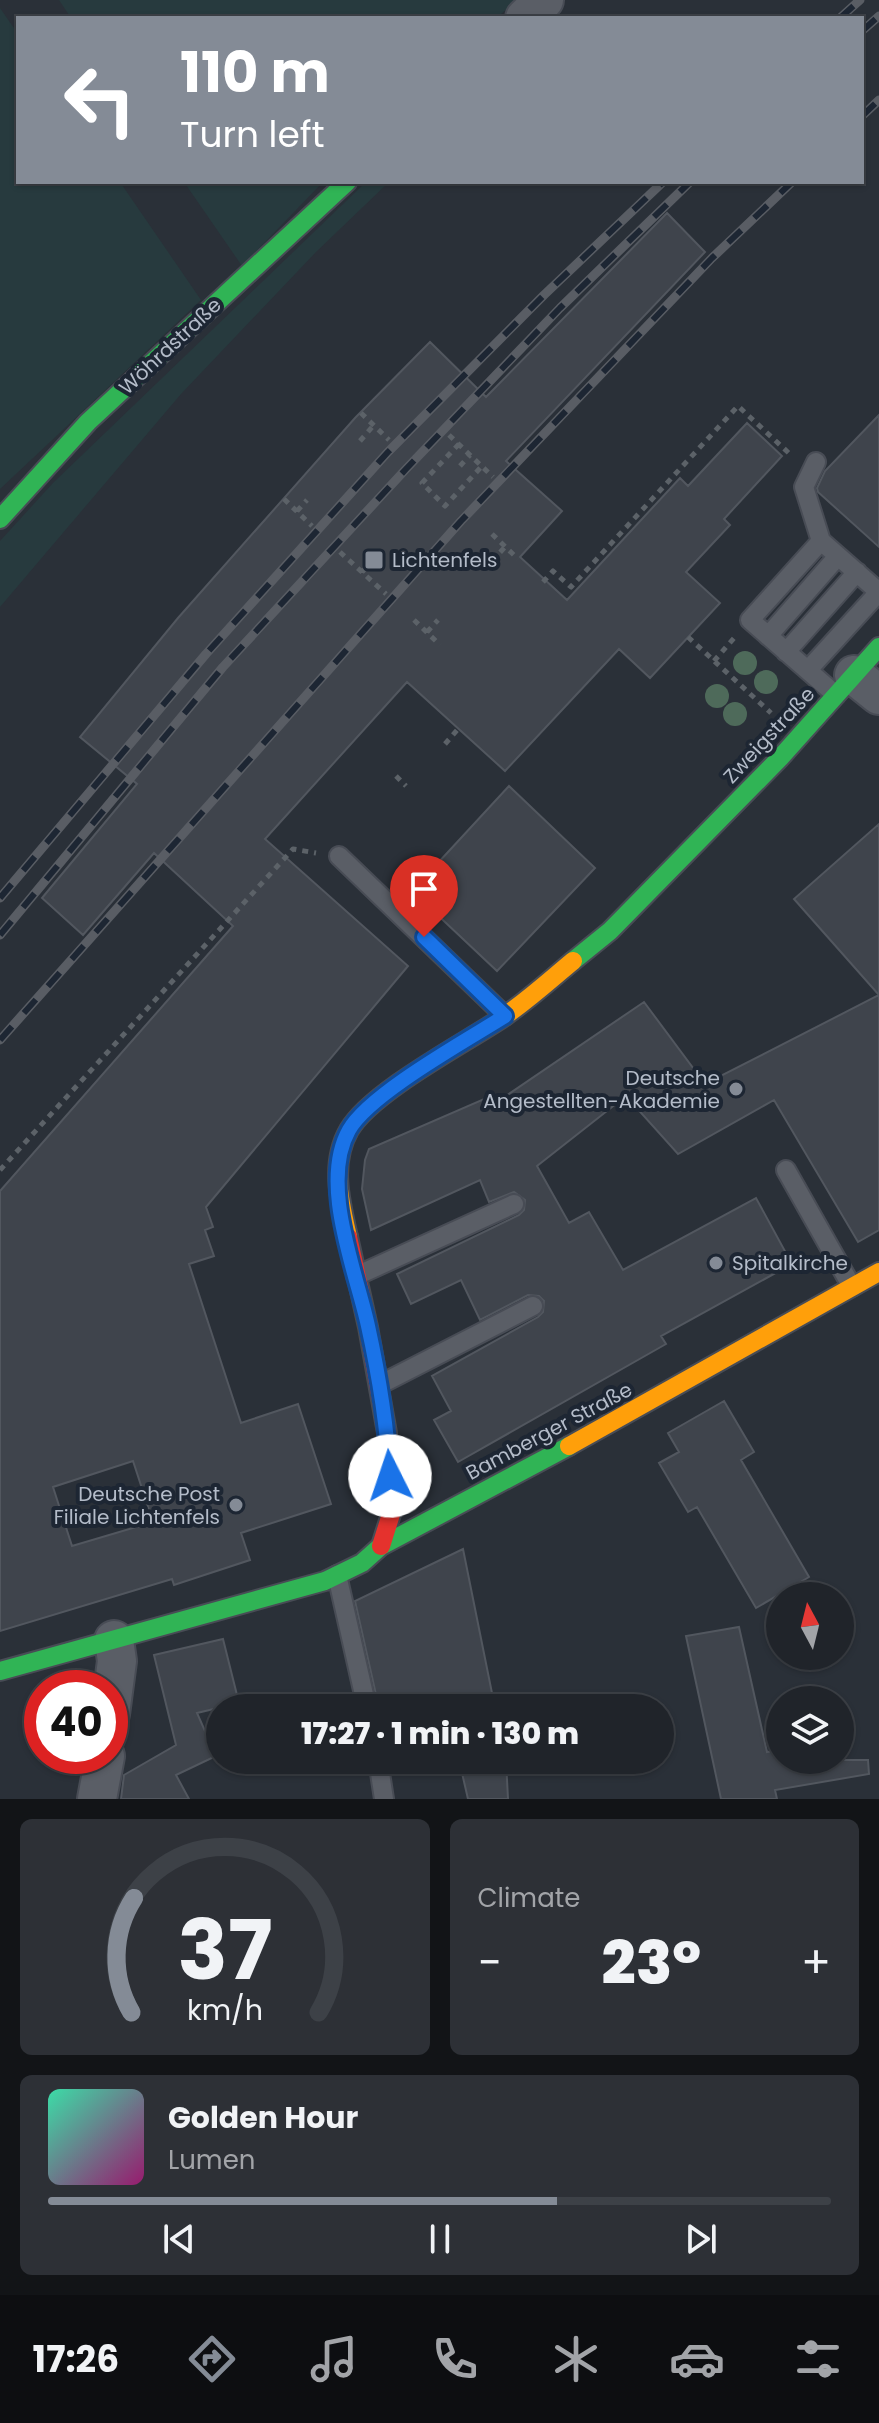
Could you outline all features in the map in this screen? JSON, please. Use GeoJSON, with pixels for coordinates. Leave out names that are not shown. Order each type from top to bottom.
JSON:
{"type":"FeatureCollection","features":[{"type":"Feature","properties":{"kind":"street"},"geometry":{"type":"LineString","coordinates":[[527,16],[544,0]]}},
{"type":"Feature","properties":{"kind":"street","name":"Wöhrdstraße"},"geometry":{"type":"LineString","coordinates":[[0,519],[88,422],[345,184]]}},
{"type":"Feature","properties":{"kind":"street","name":"Zweigstraße"},"geometry":{"type":"LineString","coordinates":[[381,1546],[392,1511],[387,1433],[337,1191],[340,1155],[349,1130],[368,1107],[505,1016],[610,931],[798,738],[856,688],[879,647]]}},
{"type":"Feature","properties":{"kind":"street","name":"Bamberger Straße"},"geometry":{"type":"LineString","coordinates":[[0,1671],[325,1581],[362,1563],[381,1546],[598,1431],[879,1272]]}},
{"type":"Feature","properties":{"kind":"street"},"geometry":{"type":"LineString","coordinates":[[114,1640],[116,1670]]}},
{"type":"Feature","properties":{"kind":"street"},"geometry":{"type":"LineString","coordinates":[[97,1799],[102,1774]]}},
{"type":"Feature","properties":{"kind":"lane"},"geometry":{"type":"LineString","coordinates":[[808,670],[879,592],[821,541],[804,487],[812,470]]}},
{"type":"Feature","properties":{"kind":"lane"},"geometry":{"type":"LineString","coordinates":[[821,541],[750,620],[808,670],[856,688]]}},
{"type":"Feature","properties":{"kind":"lane"},"geometry":{"type":"LineString","coordinates":[[768,636],[838,556]]}},
{"type":"Feature","properties":{"kind":"lane"},"geometry":{"type":"LineString","coordinates":[[786,652],[857,572]]}},
{"type":"Feature","properties":{"kind":"lane"},"geometry":{"type":"LineString","coordinates":[[339,856],[505,1016]]}},
{"type":"Feature","properties":{"kind":"lane"},"geometry":{"type":"LineString","coordinates":[[786,1170],[852,1287]]}},
{"type":"Feature","properties":{"kind":"lane"},"geometry":{"type":"LineString","coordinates":[[356,1276],[514,1204]]}},
{"type":"Feature","properties":{"kind":"lane"},"geometry":{"type":"LineString","coordinates":[[379,1385],[533,1306]]}},
{"type":"Feature","properties":{"kind":"lane"},"geometry":{"type":"LineString","coordinates":[[337,1575],[364,1694]]}},
{"type":"Feature","properties":{"kind":"lane"},"geometry":{"type":"LineString","coordinates":[[380,1774],[384,1799]]}},
{"type":"Feature","properties":{"kind":"path"},"geometry":{"type":"LineString","coordinates":[[543,582],[553,571],[571,587],[596,564],[738,406],[812,470]]}},
{"type":"Feature","properties":{"kind":"path"},"geometry":{"type":"LineString","coordinates":[[361,413],[389,440]]}},
{"type":"Feature","properties":{"kind":"path"},"geometry":{"type":"LineString","coordinates":[[360,441],[374,425]]}},
{"type":"Feature","properties":{"kind":"path"},"geometry":{"type":"LineString","coordinates":[[449,435],[493,477]]}},
{"type":"Feature","properties":{"kind":"path"},"geometry":{"type":"LineString","coordinates":[[459,444],[422,483],[445,506],[482,466]]}},
{"type":"Feature","properties":{"kind":"path"},"geometry":{"type":"LineString","coordinates":[[460,466],[470,455]]}},
{"type":"Feature","properties":{"kind":"path"},"geometry":{"type":"LineString","coordinates":[[427,501],[434,494]]}},
{"type":"Feature","properties":{"kind":"path"},"geometry":{"type":"LineString","coordinates":[[284,499],[312,526]]}},
{"type":"Feature","properties":{"kind":"path"},"geometry":{"type":"LineString","coordinates":[[297,511],[307,500]]}},
{"type":"Feature","properties":{"kind":"path"},"geometry":{"type":"LineString","coordinates":[[492,534],[518,559]]}},
{"type":"Feature","properties":{"kind":"path"},"geometry":{"type":"LineString","coordinates":[[492,561],[505,547]]}},
{"type":"Feature","properties":{"kind":"path"},"geometry":{"type":"LineString","coordinates":[[340,552],[386,594]]}},
{"type":"Feature","properties":{"kind":"path"},"geometry":{"type":"LineString","coordinates":[[362,572],[373,561]]}},
{"type":"Feature","properties":{"kind":"path"},"geometry":{"type":"LineString","coordinates":[[414,620],[440,645]]}},
{"type":"Feature","properties":{"kind":"path"},"geometry":{"type":"LineString","coordinates":[[427,632],[438,620]]}},
{"type":"Feature","properties":{"kind":"path"},"geometry":{"type":"LineString","coordinates":[[688,637],[798,738]]}},
{"type":"Feature","properties":{"kind":"path"},"geometry":{"type":"LineString","coordinates":[[445,744],[459,728]]}},
{"type":"Feature","properties":{"kind":"path"},"geometry":{"type":"LineString","coordinates":[[396,776],[406,786]]}},
{"type":"Feature","properties":{"kind":"path"},"geometry":{"type":"LineString","coordinates":[[0,1170],[293,849],[339,856]]}},
{"type":"Feature","properties":{"kind":"green space"},"geometry":{"type":"Polygon","coordinates":[[[59,0],[516,0],[499,16],[70,16],[59,0]]]}},
{"type":"Feature","properties":{"kind":"green space"},"geometry":{"type":"Polygon","coordinates":[[[0,8],[16,31],[16,184],[121,184],[201,300],[0,489],[0,8]]]}},
{"type":"Feature","properties":{"kind":"green space"},"geometry":{"type":"Polygon","coordinates":[[[185,184],[321,184],[242,266],[185,184]]]}},
{"type":"Feature","properties":{"kind":"green space"},"geometry":{"type":"Polygon","coordinates":[[[364,184],[387,184],[316,252],[181,394],[0,607],[0,541],[53,483],[364,184]]]}},
{"type":"Feature","properties":{"kind":"building"},"geometry":{"type":"Polygon","coordinates":[[[667,213],[705,252],[506,461],[562,511],[520,557],[567,600],[680,478],[688,486],[747,423],[782,456],[724,519],[730,525],[686,572],[720,603],[650,678],[619,649],[505,771],[407,682],[265,839],[408,966],[206,1207],[213,1227],[205,1230],[214,1256],[189,1264],[241,1423],[298,1404],[331,1504],[241,1533],[250,1560],[174,1585],[172,1579],[0,1631],[0,1191],[233,926],[154,853],[83,935],[42,898],[137,784],[80,737],[178,618],[355,418],[430,342],[486,397],[667,213]],[[133,1461],[53,1487],[72,1546],[153,1522],[133,1461]]]}},
{"type":"Feature","properties":{"kind":"building"},"geometry":{"type":"Polygon","coordinates":[[[879,415],[879,547],[817,488],[825,471],[879,415]]]}},
{"type":"Feature","properties":{"kind":"building"},"geometry":{"type":"Polygon","coordinates":[[[509,786],[595,868],[497,971],[412,891],[509,786]]]}},
{"type":"Feature","properties":{"kind":"building"},"geometry":{"type":"Polygon","coordinates":[[[879,824],[879,995],[794,899],[879,824]]]}},
{"type":"Feature","properties":{"kind":"building"},"geometry":{"type":"Polygon","coordinates":[[[879,995],[879,1230],[858,1242],[774,1100],[678,1154],[626,1096],[537,1166],[569,1223],[589,1212],[623,1270],[756,1198],[792,1264],[661,1336],[666,1344],[458,1462],[434,1420],[451,1411],[432,1376],[538,1317],[543,1312],[544,1301],[539,1296],[528,1295],[480,1320],[461,1280],[411,1304],[397,1274],[519,1215],[524,1210],[525,1200],[514,1192],[489,1202],[480,1180],[371,1230],[362,1189],[369,1149],[491,1096],[494,1104],[644,1002],[705,1084],[879,995]]]}},
{"type":"Feature","properties":{"kind":"building"},"geometry":{"type":"Polygon","coordinates":[[[724,1401],[754,1452],[741,1460],[809,1577],[800,1582],[766,1582],[766,1602],[756,1608],[697,1507],[688,1512],[659,1463],[679,1452],[668,1433],[724,1401]]]}},
{"type":"Feature","properties":{"kind":"building"},"geometry":{"type":"Polygon","coordinates":[[[463,1549],[492,1694],[376,1694],[355,1601],[463,1549]]]}},
{"type":"Feature","properties":{"kind":"building"},"geometry":{"type":"Polygon","coordinates":[[[739,1627],[766,1748],[766,1774],[854,1774],[854,1760],[868,1760],[869,1774],[775,1790],[777,1799],[721,1799],[686,1636],[739,1627]]]}},
{"type":"Feature","properties":{"kind":"building"},"geometry":{"type":"Polygon","coordinates":[[[223,1639],[237,1694],[206,1694],[206,1711],[197,1713],[206,1733],[206,1761],[176,1775],[189,1799],[121,1799],[124,1775],[176,1745],[154,1655],[223,1639]]]}},
{"type":"Feature","properties":{"kind":"building"},"geometry":{"type":"Polygon","coordinates":[[[462,1774],[507,1774],[508,1799],[468,1799],[462,1774]]]}},
{"type":"Feature","properties":{"kind":"railway"},"geometry":{"type":"LineString","coordinates":[[842,16],[860,0]]}},
{"type":"Feature","properties":{"kind":"railway"},"geometry":{"type":"LineString","coordinates":[[864,29],[879,16]]}},
{"type":"Feature","properties":{"kind":"railway"},"geometry":{"type":"LineString","coordinates":[[864,114],[879,100]]}},
{"type":"Feature","properties":{"kind":"railway"},"geometry":{"type":"LineString","coordinates":[[0,898],[206,654],[388,452],[544,295],[661,184]]}},
{"type":"Feature","properties":{"kind":"railway"},"geometry":{"type":"LineString","coordinates":[[0,935],[223,667],[560,308],[688,184]]}},
{"type":"Feature","properties":{"kind":"railway"},"geometry":{"type":"LineString","coordinates":[[0,1040],[461,521],[712,258],[790,184]]}},
{"type":"Feature","properties":{"kind":"traffic: fast"},"geometry":{"type":"LineString","coordinates":[[0,519],[88,422],[345,184]]}},
{"type":"Feature","properties":{"kind":"traffic: fast"},"geometry":{"type":"LineString","coordinates":[[573,961],[610,931],[780,758],[879,647]]}},
{"type":"Feature","properties":{"kind":"traffic: fast"},"geometry":{"type":"LineString","coordinates":[[0,1671],[325,1581],[362,1563],[381,1546],[569,1446]]}},
{"type":"Feature","properties":{"kind":"traffic: slow"},"geometry":{"type":"LineString","coordinates":[[348,1237],[338,1169],[343,1143],[360,1115],[397,1085],[529,998],[573,961]]}},
{"type":"Feature","properties":{"kind":"traffic: slow"},"geometry":{"type":"LineString","coordinates":[[569,1446],[879,1272]]}},
{"type":"Feature","properties":{"kind":"traffic: jam"},"geometry":{"type":"LineString","coordinates":[[348,1237],[387,1433],[392,1511],[381,1546]]}},
{"type":"Feature","properties":{"kind":"place","name":"Lichtenfels"},"geometry":{"type":"Point","coordinates":[374,560]}},
{"type":"Feature","properties":{"kind":"place","name":"Deutsche Angestellten-Akademie"},"geometry":{"type":"Point","coordinates":[736,1089]}},
{"type":"Feature","properties":{"kind":"place","name":"Spitalkirche"},"geometry":{"type":"Point","coordinates":[716,1263]}},
{"type":"Feature","properties":{"kind":"place","name":"Deutsche Post Filiale Lichtenfels"},"geometry":{"type":"Point","coordinates":[236,1505]}},
{"type":"Feature","properties":{"kind":"route"},"geometry":{"type":"LineString","coordinates":[[390,1476],[387,1433],[368,1327],[337,1191],[340,1155],[349,1130],[368,1107],[505,1016],[424,937]]}}]}
